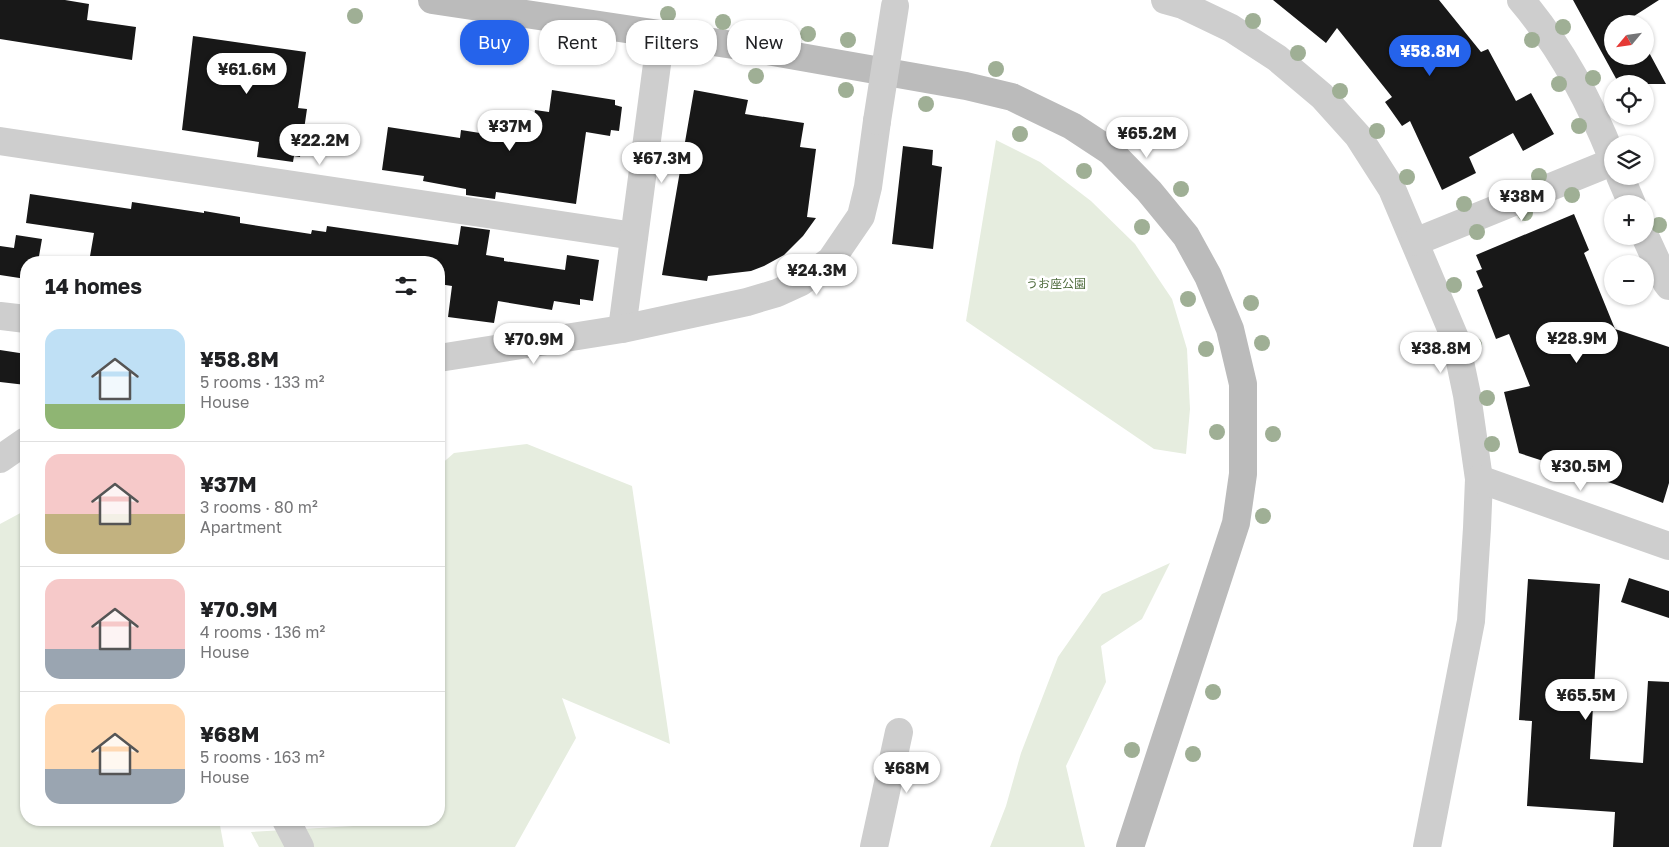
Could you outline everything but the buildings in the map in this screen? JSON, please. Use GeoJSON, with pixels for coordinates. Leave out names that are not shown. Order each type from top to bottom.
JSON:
{"type":"FeatureCollection","features":[{"type":"Feature","properties":{"kind":"street"},"geometry":{"type":"LineString","coordinates":[[432,0],[626,29]]}},
{"type":"Feature","properties":{"kind":"street"},"geometry":{"type":"LineString","coordinates":[[1165,0],[1183,5],[1230,28],[1277,58],[1322,96],[1358,136],[1392,189],[1455,338],[1467,395],[1479,479],[1472,621],[1427,847]]}},
{"type":"Feature","properties":{"kind":"street"},"geometry":{"type":"LineString","coordinates":[[1521,0],[1561,52],[1595,113],[1604,136]]}},
{"type":"Feature","properties":{"kind":"street"},"geometry":{"type":"LineString","coordinates":[[445,357],[622,329],[747,302],[777,293],[801,282],[831,260],[861,216],[868,187],[895,3]]}},
{"type":"Feature","properties":{"kind":"street"},"geometry":{"type":"LineString","coordinates":[[717,43],[878,70],[966,86],[1012,97],[1072,126],[1110,151],[1149,191],[1186,236],[1208,276],[1230,329],[1243,384],[1243,474],[1236,523],[1130,847]]}},
{"type":"Feature","properties":{"kind":"street"},"geometry":{"type":"LineString","coordinates":[[622,329],[656,65]]}},
{"type":"Feature","properties":{"kind":"street"},"geometry":{"type":"LineString","coordinates":[[0,141],[634,236]]}},
{"type":"Feature","properties":{"kind":"street"},"geometry":{"type":"LineString","coordinates":[[1416,242],[1604,165]]}},
{"type":"Feature","properties":{"kind":"street"},"geometry":{"type":"LineString","coordinates":[[1649,245],[1669,286]]}},
{"type":"Feature","properties":{"kind":"street"},"geometry":{"type":"LineString","coordinates":[[0,316],[20,319]]}},
{"type":"Feature","properties":{"kind":"street"},"geometry":{"type":"LineString","coordinates":[[0,459],[20,446]]}},
{"type":"Feature","properties":{"kind":"street"},"geometry":{"type":"LineString","coordinates":[[1479,479],[1669,546]]}},
{"type":"Feature","properties":{"kind":"street"},"geometry":{"type":"LineString","coordinates":[[874,847],[899,732]]}},
{"type":"Feature","properties":{"kind":"street"},"geometry":{"type":"LineString","coordinates":[[289,826],[300,847]]}},
{"type":"Feature","properties":{"kind":"green space","name":"うお座公園"},"geometry":{"type":"Polygon","coordinates":[[[996,140],[1040,162],[1091,201],[1135,244],[1172,299],[1187,349],[1190,409],[1186,454],[1154,449],[966,321],[996,140]]]}},
{"type":"Feature","properties":{"kind":"green space"},"geometry":{"type":"Polygon","coordinates":[[[527,444],[632,486],[670,744],[562,698],[576,738],[515,847],[259,847],[251,832],[354,826],[445,826],[445,461],[454,453],[527,444]]]}},
{"type":"Feature","properties":{"kind":"green space"},"geometry":{"type":"Polygon","coordinates":[[[20,513],[20,826],[220,826],[224,847],[0,847],[0,524],[20,513]]]}},
{"type":"Feature","properties":{"kind":"green space"},"geometry":{"type":"Polygon","coordinates":[[[1170,563],[1142,619],[1101,646],[1106,682],[1066,766],[1085,847],[990,847],[1006,806],[1021,753],[1058,657],[1102,594],[1170,563]]]}}]}
